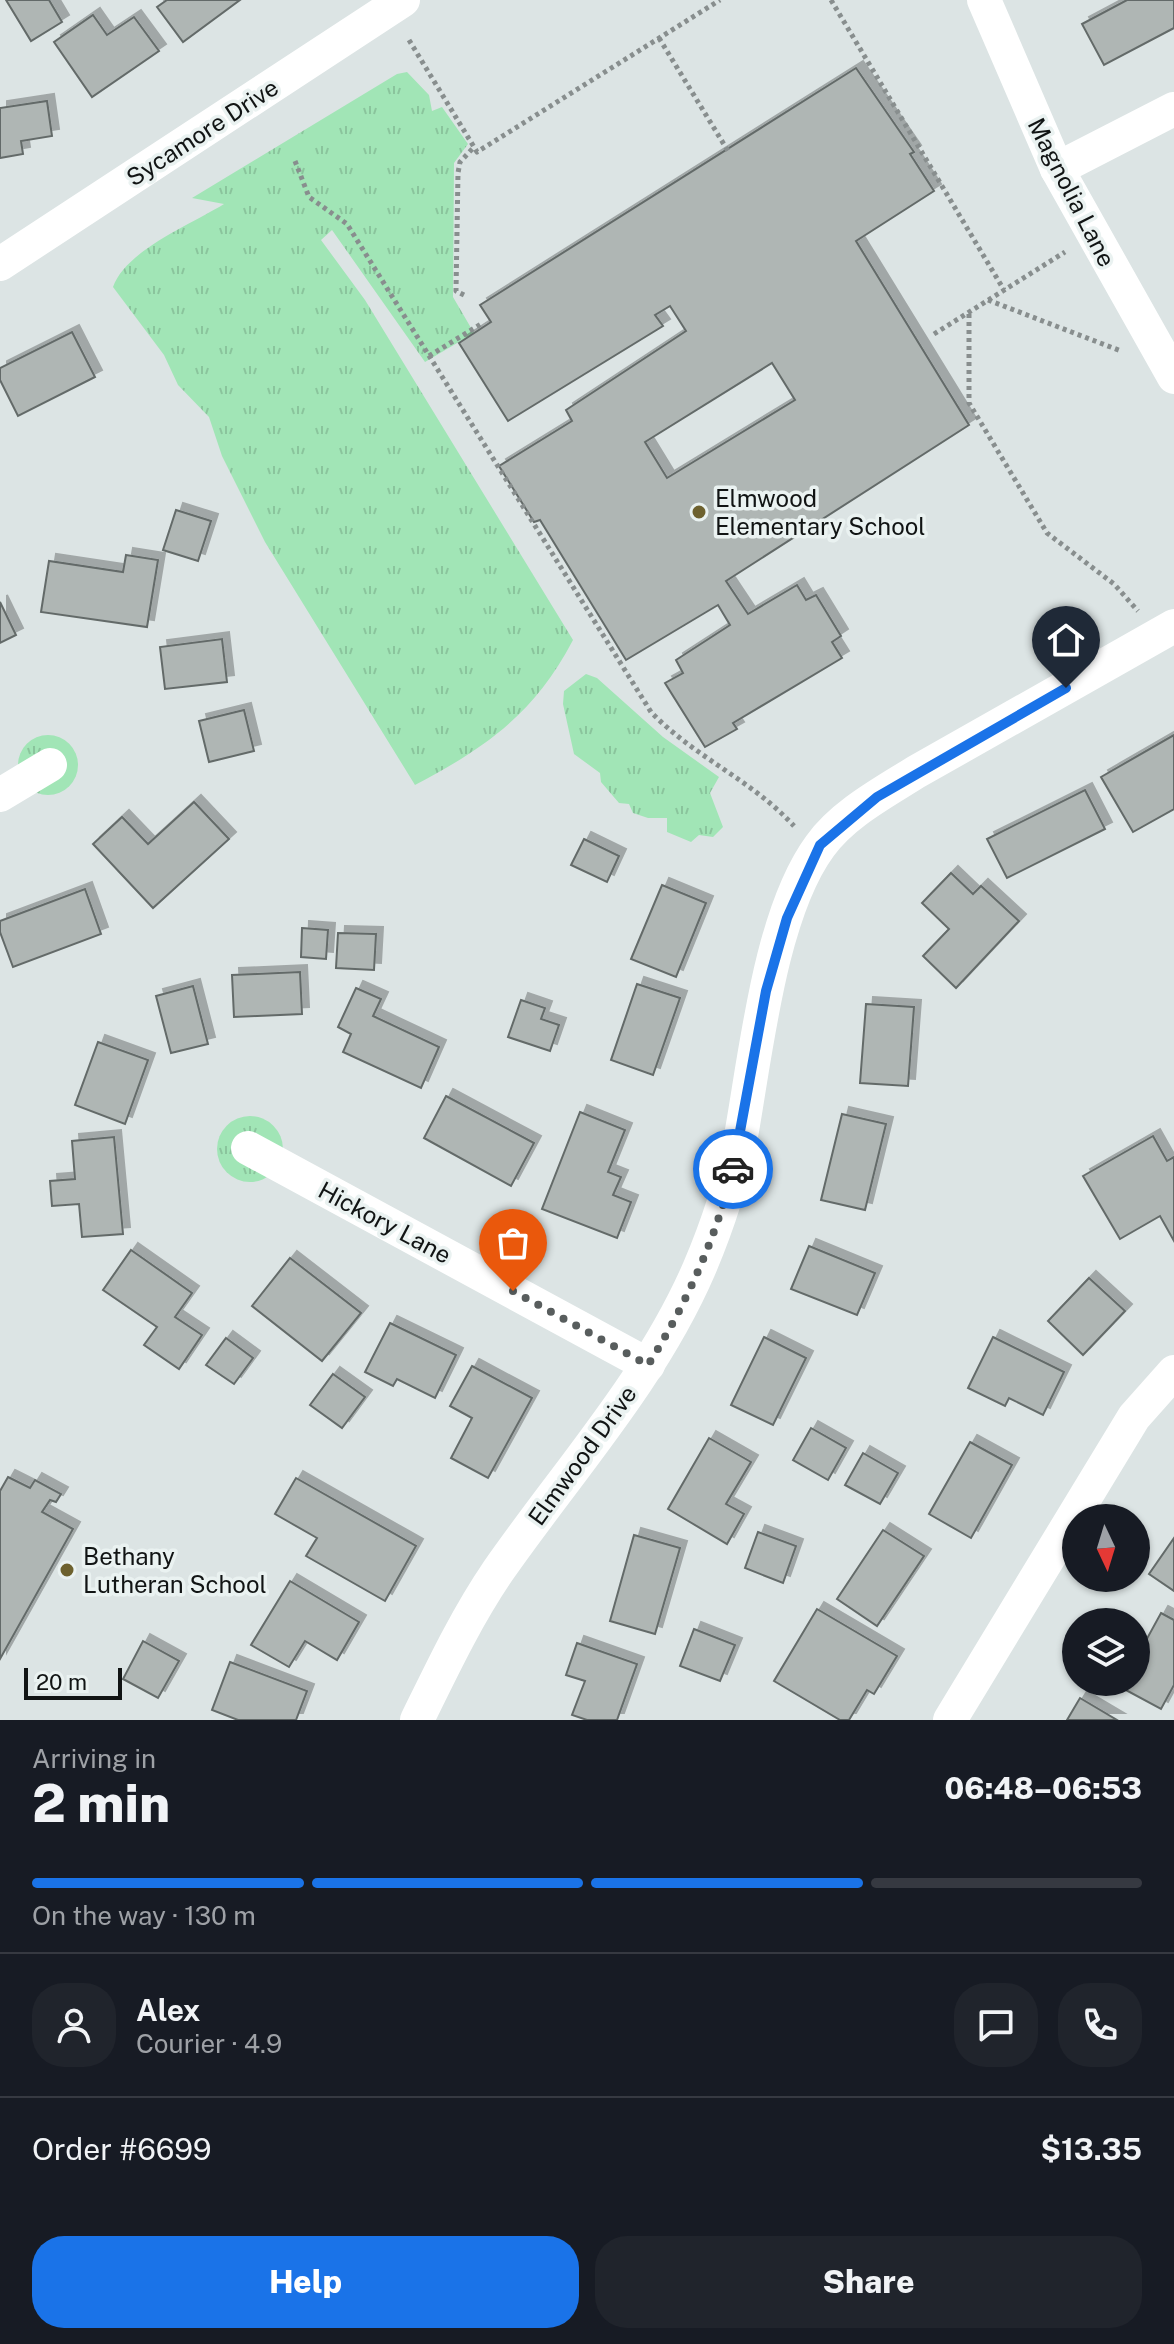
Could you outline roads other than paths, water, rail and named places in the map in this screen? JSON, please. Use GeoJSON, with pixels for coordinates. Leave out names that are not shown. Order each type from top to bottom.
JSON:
{"type":"FeatureCollection","features":[{"type":"Feature","properties":{"kind":"street","name":"Sycamore Drive"},"geometry":{"type":"LineString","coordinates":[[0,264],[403,0]]}},
{"type":"Feature","properties":{"kind":"street","name":"Magnolia Lane"},"geometry":{"type":"LineString","coordinates":[[984,0],[1057,169],[1174,377]]}},
{"type":"Feature","properties":{"kind":"street"},"geometry":{"type":"LineString","coordinates":[[1057,169],[1174,109]]}},
{"type":"Feature","properties":{"kind":"street","name":"Elmwood Drive"},"geometry":{"type":"LineString","coordinates":[[417,1720],[453,1646],[497,1573],[648,1365],[672,1327],[727,1192],[740,1140],[766,991],[787,918],[820,845],[877,797],[1161,623]]}},
{"type":"Feature","properties":{"kind":"street"},"geometry":{"type":"LineString","coordinates":[[0,795],[50,765]]}},
{"type":"Feature","properties":{"kind":"street","name":"Hickory Lane"},"geometry":{"type":"LineString","coordinates":[[248,1148],[648,1365]]}},
{"type":"Feature","properties":{"kind":"street"},"geometry":{"type":"LineString","coordinates":[[950,1720],[1134,1417],[1174,1372]]}},
{"type":"Feature","properties":{"kind":"place","name":"Elmwood Elementary School"},"geometry":{"type":"Point","coordinates":[699,512]}},
{"type":"Feature","properties":{"kind":"place","name":"Bethany Lutheran School"},"geometry":{"type":"Point","coordinates":[67,1570]}}]}
